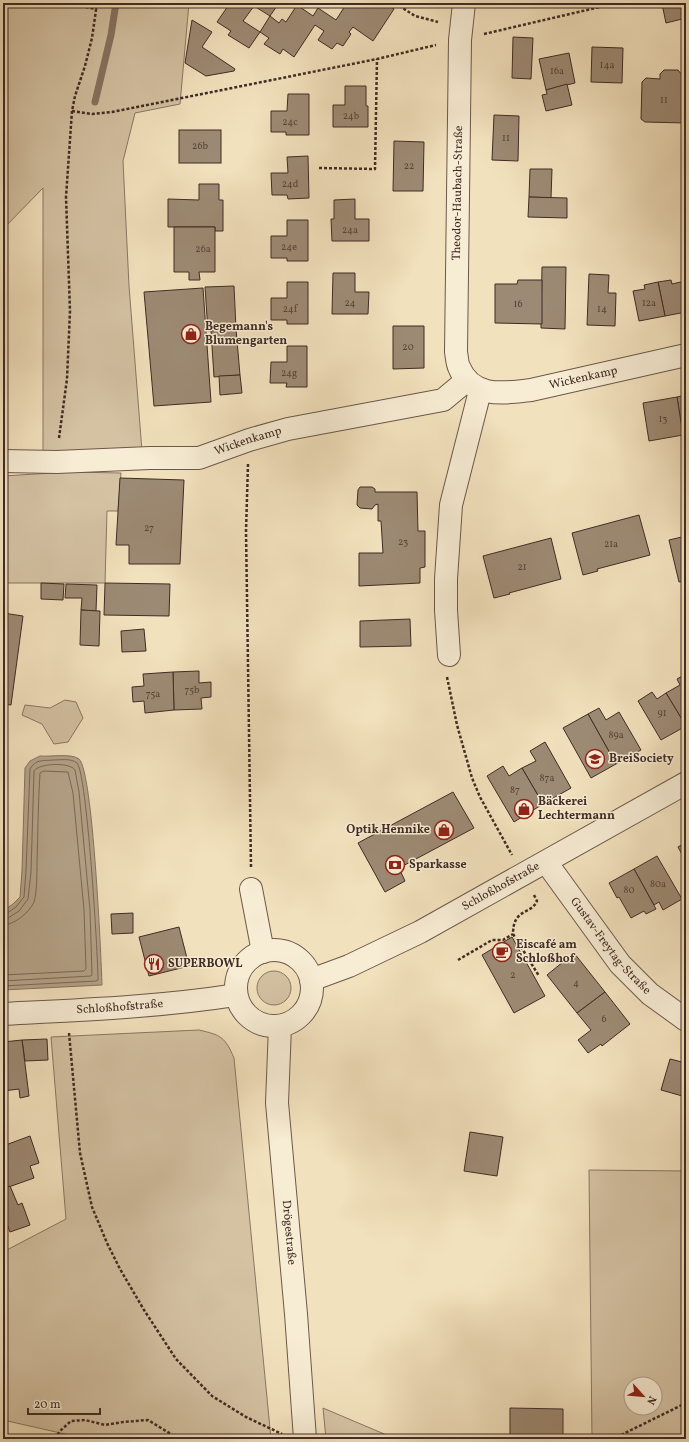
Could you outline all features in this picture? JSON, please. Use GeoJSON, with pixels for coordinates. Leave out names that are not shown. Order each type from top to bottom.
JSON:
{"type":"FeatureCollection","features":[{"type":"Feature","properties":{"kind":"street","name":"Theodor-Haubach-Straße"},"geometry":{"type":"LineString","coordinates":[[464,3],[460,34],[456,352],[459,367],[473,385]]}},
{"type":"Feature","properties":{"kind":"street","name":"Wickenkamp"},"geometry":{"type":"LineString","coordinates":[[3,461],[57,462],[150,458],[199,458],[249,440],[288,429],[443,400],[473,385],[505,393],[531,390],[686,354]]}},
{"type":"Feature","properties":{"kind":"street"},"geometry":{"type":"LineString","coordinates":[[449,655],[446,610],[446,579],[451,505],[473,385]]}},
{"type":"Feature","properties":{"kind":"street","name":"Schloßhofstraße"},"geometry":{"type":"LineString","coordinates":[[311,980],[349,966],[403,940],[686,783]]}},
{"type":"Feature","properties":{"kind":"street","name":"Gustav-Freytag-Straße"},"geometry":{"type":"LineString","coordinates":[[546,862],[620,964],[650,994],[686,1020]]}},
{"type":"Feature","properties":{"kind":"street"},"geometry":{"type":"LineString","coordinates":[[251,889],[263,952]]}},
{"type":"Feature","properties":{"kind":"street"},"geometry":{"type":"LineString","coordinates":[[276,950],[294,956],[301,961],[307,969],[311,980],[311,996],[303,1013],[296,1019],[280,1026],[267,1026],[255,1022],[246,1014],[239,1004],[236,995],[238,974],[243,966],[249,959],[263,952],[276,950]]}},
{"type":"Feature","properties":{"kind":"street","name":"Schloßhofstraße"},"geometry":{"type":"LineString","coordinates":[[3,1014],[180,1003],[236,995]]}},
{"type":"Feature","properties":{"kind":"street","name":"Drögestraße"},"geometry":{"type":"LineString","coordinates":[[280,1026],[277,1103],[296,1314],[296,1437]]}},
{"type":"Feature","properties":{"kind":"path"},"geometry":{"type":"LineString","coordinates":[[61,3],[97,9]]}},
{"type":"Feature","properties":{"kind":"path"},"geometry":{"type":"LineString","coordinates":[[57,462],[67,379],[69,319],[66,197],[72,111],[92,38],[97,3]]}},
{"type":"Feature","properties":{"kind":"path"},"geometry":{"type":"LineString","coordinates":[[395,3],[415,16],[460,34]]}},
{"type":"Feature","properties":{"kind":"path"},"geometry":{"type":"LineString","coordinates":[[72,111],[92,114],[112,112],[377,59],[460,34],[616,3]]}},
{"type":"Feature","properties":{"kind":"path"},"geometry":{"type":"LineString","coordinates":[[319,168],[375,169],[377,59]]}},
{"type":"Feature","properties":{"kind":"path"},"geometry":{"type":"LineString","coordinates":[[249,440],[246,531],[251,889]]}},
{"type":"Feature","properties":{"kind":"path"},"geometry":{"type":"LineString","coordinates":[[449,655],[446,667],[447,680],[459,732],[472,778],[480,797],[537,901],[536,905],[520,914],[516,919],[513,934],[539,976]]}},
{"type":"Feature","properties":{"kind":"path"},"geometry":{"type":"LineString","coordinates":[[458,960],[492,940],[503,940],[513,934]]}},
{"type":"Feature","properties":{"kind":"path"},"geometry":{"type":"LineString","coordinates":[[68,1011],[80,1152],[92,1208],[120,1269],[144,1310],[176,1359],[212,1396],[246,1417],[296,1437]]}},
{"type":"Feature","properties":{"kind":"path"},"geometry":{"type":"LineString","coordinates":[[618,1439],[623,1434],[686,1403]]}},
{"type":"Feature","properties":{"kind":"path"},"geometry":{"type":"LineString","coordinates":[[55,1439],[60,1431],[71,1421],[85,1420],[105,1425],[148,1420],[179,1439]]}},
{"type":"Feature","properties":{"kind":"shaded area"},"geometry":{"type":"Polygon","coordinates":[[[3,3],[189,3],[180,104],[135,113],[123,161],[129,286],[142,451],[43,452],[43,188],[3,229],[3,3]]]}},
{"type":"Feature","properties":{"kind":"shaded area"},"geometry":{"type":"Polygon","coordinates":[[[69,472],[121,473],[118,511],[107,511],[105,583],[3,583],[3,476],[69,472]]]}},
{"type":"Feature","properties":{"kind":"shaded area"},"geometry":{"type":"Polygon","coordinates":[[[65,700],[76,702],[83,718],[68,742],[54,744],[42,724],[22,715],[25,705],[50,708],[65,700]]]}},
{"type":"Feature","properties":{"kind":"shaded area"},"geometry":{"type":"Polygon","coordinates":[[[271,971],[277,971],[281,972],[288,978],[291,988],[290,995],[284,1002],[277,1005],[271,1005],[267,1004],[260,998],[257,991],[257,985],[258,981],[264,974],[271,971]]]}},
{"type":"Feature","properties":{"kind":"shaded area"},"geometry":{"type":"Polygon","coordinates":[[[199,1030],[217,1036],[225,1041],[234,1058],[271,1439],[87,1439],[3,1420],[3,1252],[66,1219],[51,1037],[199,1030]]]}},
{"type":"Feature","properties":{"kind":"shaded area"},"geometry":{"type":"Polygon","coordinates":[[[589,1170],[686,1171],[686,1439],[592,1439],[589,1170]]]}},
{"type":"Feature","properties":{"kind":"shaded area"},"geometry":{"type":"Polygon","coordinates":[[[323,1408],[396,1439],[326,1439],[323,1408]]]}},
{"type":"Feature","properties":{"kind":"water"},"geometry":{"type":"Polygon","coordinates":[[[40,756],[75,757],[79,759],[84,771],[92,828],[102,985],[3,990],[3,911],[20,897],[25,768],[30,761],[40,756]]]}},
{"type":"Feature","properties":{"kind":"building"},"geometry":{"type":"Polygon","coordinates":[[[230,3],[279,3],[270,16],[254,6],[243,21],[260,32],[249,48],[228,35],[231,31],[217,22],[230,3]]]}},
{"type":"Feature","properties":{"kind":"building"},"geometry":{"type":"Polygon","coordinates":[[[347,3],[385,3],[394,9],[373,41],[353,27],[349,32],[351,34],[343,46],[337,43],[332,49],[318,40],[324,31],[315,25],[294,57],[283,49],[280,54],[264,44],[269,38],[260,32],[270,16],[279,23],[282,19],[286,22],[297,5],[313,16],[318,8],[336,20],[347,3]]]}},
{"type":"Feature","properties":{"kind":"building"},"geometry":{"type":"Polygon","coordinates":[[[683,3],[686,18],[666,23],[662,4],[683,3]]]}},
{"type":"Feature","properties":{"kind":"building"},"geometry":{"type":"Polygon","coordinates":[[[192,20],[212,32],[202,47],[235,69],[234,71],[206,76],[185,63],[192,20]]]}},
{"type":"Feature","properties":{"kind":"building"},"geometry":{"type":"Polygon","coordinates":[[[513,37],[533,38],[531,79],[512,78],[513,37]]]}},
{"type":"Feature","properties":{"kind":"building"},"geometry":{"type":"Polygon","coordinates":[[[592,47],[623,48],[622,83],[591,82],[592,47]]]}},
{"type":"Feature","properties":{"kind":"building"},"geometry":{"type":"Polygon","coordinates":[[[569,53],[575,83],[546,90],[539,59],[569,53]]]}},
{"type":"Feature","properties":{"kind":"building"},"geometry":{"type":"Polygon","coordinates":[[[664,70],[678,70],[682,75],[682,79],[686,79],[686,123],[645,122],[641,119],[642,82],[646,78],[660,79],[660,74],[664,70]]]}},
{"type":"Feature","properties":{"kind":"building"},"geometry":{"type":"Polygon","coordinates":[[[567,84],[572,105],[546,111],[542,95],[547,94],[546,90],[567,84]]]}},
{"type":"Feature","properties":{"kind":"building"},"geometry":{"type":"Polygon","coordinates":[[[345,86],[366,86],[368,127],[333,127],[333,105],[345,105],[345,86]]]}},
{"type":"Feature","properties":{"kind":"building"},"geometry":{"type":"Polygon","coordinates":[[[288,94],[309,94],[309,135],[286,135],[286,132],[271,132],[271,111],[287,111],[288,94]]]}},
{"type":"Feature","properties":{"kind":"building"},"geometry":{"type":"Polygon","coordinates":[[[494,115],[519,116],[518,161],[492,160],[494,115]]]}},
{"type":"Feature","properties":{"kind":"building"},"geometry":{"type":"Polygon","coordinates":[[[179,130],[221,130],[221,163],[179,163],[179,130]]]}},
{"type":"Feature","properties":{"kind":"building"},"geometry":{"type":"Polygon","coordinates":[[[394,141],[424,142],[423,191],[393,191],[394,141]]]}},
{"type":"Feature","properties":{"kind":"building"},"geometry":{"type":"Polygon","coordinates":[[[308,156],[309,198],[288,199],[287,195],[272,195],[271,173],[288,173],[287,157],[308,156]]]}},
{"type":"Feature","properties":{"kind":"building"},"geometry":{"type":"Polygon","coordinates":[[[530,169],[552,169],[551,198],[529,197],[530,169]]]}},
{"type":"Feature","properties":{"kind":"building"},"geometry":{"type":"Polygon","coordinates":[[[199,184],[219,184],[219,200],[223,200],[223,231],[215,231],[215,227],[168,227],[168,199],[199,200],[199,184]]]}},
{"type":"Feature","properties":{"kind":"building"},"geometry":{"type":"Polygon","coordinates":[[[529,197],[567,198],[567,218],[528,217],[529,197]]]}},
{"type":"Feature","properties":{"kind":"building"},"geometry":{"type":"Polygon","coordinates":[[[355,199],[355,219],[369,219],[369,241],[332,241],[331,219],[334,219],[334,200],[355,199]]]}},
{"type":"Feature","properties":{"kind":"building"},"geometry":{"type":"Polygon","coordinates":[[[287,220],[308,220],[308,261],[287,261],[287,258],[271,258],[271,236],[287,236],[287,220]]]}},
{"type":"Feature","properties":{"kind":"building"},"geometry":{"type":"Polygon","coordinates":[[[174,227],[215,227],[215,272],[199,272],[200,280],[189,280],[189,272],[174,272],[174,227]]]}},
{"type":"Feature","properties":{"kind":"building"},"geometry":{"type":"Polygon","coordinates":[[[542,267],[566,267],[565,329],[541,328],[542,267]]]}},
{"type":"Feature","properties":{"kind":"building"},"geometry":{"type":"Polygon","coordinates":[[[333,273],[355,273],[355,292],[369,292],[368,314],[332,314],[333,273]]]}},
{"type":"Feature","properties":{"kind":"building"},"geometry":{"type":"Polygon","coordinates":[[[589,274],[609,275],[608,293],[616,293],[615,326],[587,325],[589,274]]]}},
{"type":"Feature","properties":{"kind":"building"},"geometry":{"type":"Polygon","coordinates":[[[518,280],[542,280],[542,324],[495,323],[495,284],[517,284],[518,280]]]}},
{"type":"Feature","properties":{"kind":"building"},"geometry":{"type":"Polygon","coordinates":[[[671,280],[672,284],[685,281],[686,312],[665,316],[658,282],[671,280]]]}},
{"type":"Feature","properties":{"kind":"building"},"geometry":{"type":"Polygon","coordinates":[[[287,282],[308,282],[308,324],[287,324],[287,320],[271,320],[271,298],[287,298],[287,282]]]}},
{"type":"Feature","properties":{"kind":"building"},"geometry":{"type":"Polygon","coordinates":[[[658,282],[665,316],[639,321],[633,291],[645,289],[644,285],[658,282]]]}},
{"type":"Feature","properties":{"kind":"building"},"geometry":{"type":"Polygon","coordinates":[[[234,286],[236,329],[208,331],[205,287],[234,286]]]}},
{"type":"Feature","properties":{"kind":"building"},"geometry":{"type":"Polygon","coordinates":[[[203,288],[211,402],[154,406],[144,292],[203,288]]]}},
{"type":"Feature","properties":{"kind":"building"},"geometry":{"type":"Polygon","coordinates":[[[393,326],[424,326],[424,368],[393,369],[393,326]]]}},
{"type":"Feature","properties":{"kind":"building"},"geometry":{"type":"Polygon","coordinates":[[[236,329],[240,375],[214,377],[211,331],[236,329]]]}},
{"type":"Feature","properties":{"kind":"building"},"geometry":{"type":"Polygon","coordinates":[[[287,346],[307,346],[307,387],[286,387],[287,383],[270,383],[271,362],[287,362],[287,346]]]}},
{"type":"Feature","properties":{"kind":"building"},"geometry":{"type":"Polygon","coordinates":[[[240,375],[242,393],[220,395],[219,376],[240,375]]]}},
{"type":"Feature","properties":{"kind":"building"},"geometry":{"type":"Polygon","coordinates":[[[686,395],[686,434],[683,435],[677,397],[686,395]]]}},
{"type":"Feature","properties":{"kind":"building"},"geometry":{"type":"Polygon","coordinates":[[[677,397],[683,435],[649,441],[643,403],[677,397]]]}},
{"type":"Feature","properties":{"kind":"building"},"geometry":{"type":"Polygon","coordinates":[[[120,478],[184,480],[180,564],[129,564],[129,545],[116,545],[120,478]]]}},
{"type":"Feature","properties":{"kind":"building"},"geometry":{"type":"Polygon","coordinates":[[[360,487],[372,487],[375,489],[375,492],[417,492],[418,531],[425,531],[425,567],[420,568],[420,583],[359,586],[359,553],[383,553],[381,521],[378,521],[378,504],[372,509],[360,508],[357,505],[358,490],[360,487]]]}},
{"type":"Feature","properties":{"kind":"building"},"geometry":{"type":"Polygon","coordinates":[[[639,515],[650,555],[597,569],[598,571],[583,575],[572,533],[639,515]]]}},
{"type":"Feature","properties":{"kind":"building"},"geometry":{"type":"Polygon","coordinates":[[[686,536],[686,581],[679,582],[669,540],[686,536]]]}},
{"type":"Feature","properties":{"kind":"building"},"geometry":{"type":"Polygon","coordinates":[[[551,538],[561,579],[494,598],[483,556],[551,538]]]}},
{"type":"Feature","properties":{"kind":"building"},"geometry":{"type":"Polygon","coordinates":[[[41,583],[64,584],[63,600],[41,599],[41,583]]]}},
{"type":"Feature","properties":{"kind":"building"},"geometry":{"type":"Polygon","coordinates":[[[105,583],[170,584],[169,616],[104,615],[105,583]]]}},
{"type":"Feature","properties":{"kind":"building"},"geometry":{"type":"Polygon","coordinates":[[[66,584],[97,585],[96,611],[81,610],[82,598],[65,598],[66,584]]]}},
{"type":"Feature","properties":{"kind":"building"},"geometry":{"type":"Polygon","coordinates":[[[81,610],[100,611],[99,646],[80,645],[81,610]]]}},
{"type":"Feature","properties":{"kind":"building"},"geometry":{"type":"Polygon","coordinates":[[[3,613],[23,616],[11,705],[3,704],[3,613]]]}},
{"type":"Feature","properties":{"kind":"building"},"geometry":{"type":"Polygon","coordinates":[[[410,619],[411,646],[360,647],[360,621],[410,619]]]}},
{"type":"Feature","properties":{"kind":"building"},"geometry":{"type":"Polygon","coordinates":[[[144,629],[146,651],[122,652],[121,631],[144,629]]]}},
{"type":"Feature","properties":{"kind":"building"},"geometry":{"type":"Polygon","coordinates":[[[199,671],[199,683],[211,682],[211,697],[201,698],[202,709],[174,710],[173,672],[199,671]]]}},
{"type":"Feature","properties":{"kind":"building"},"geometry":{"type":"Polygon","coordinates":[[[173,672],[174,710],[145,713],[144,701],[133,702],[132,687],[144,686],[143,674],[173,672]]]}},
{"type":"Feature","properties":{"kind":"building"},"geometry":{"type":"Polygon","coordinates":[[[686,674],[686,726],[666,693],[680,685],[677,679],[686,674]]]}},
{"type":"Feature","properties":{"kind":"building"},"geometry":{"type":"Polygon","coordinates":[[[652,692],[657,699],[666,693],[686,726],[661,740],[638,701],[652,692]]]}},
{"type":"Feature","properties":{"kind":"building"},"geometry":{"type":"Polygon","coordinates":[[[599,708],[606,720],[619,712],[641,750],[616,764],[588,714],[599,708]]]}},
{"type":"Feature","properties":{"kind":"building"},"geometry":{"type":"Polygon","coordinates":[[[588,714],[616,764],[591,778],[563,728],[588,714]]]}},
{"type":"Feature","properties":{"kind":"building"},"geometry":{"type":"Polygon","coordinates":[[[545,742],[571,788],[543,804],[522,768],[536,761],[530,751],[545,742]]]}},
{"type":"Feature","properties":{"kind":"building"},"geometry":{"type":"Polygon","coordinates":[[[503,766],[509,776],[522,768],[543,804],[514,822],[487,776],[503,766]]]}},
{"type":"Feature","properties":{"kind":"building"},"geometry":{"type":"Polygon","coordinates":[[[453,792],[474,828],[399,868],[405,881],[385,892],[358,843],[453,792]]]}},
{"type":"Feature","properties":{"kind":"building"},"geometry":{"type":"Polygon","coordinates":[[[686,842],[686,862],[678,847],[686,842]]]}},
{"type":"Feature","properties":{"kind":"building"},"geometry":{"type":"Polygon","coordinates":[[[657,856],[682,899],[663,910],[659,902],[654,905],[634,869],[657,856]]]}},
{"type":"Feature","properties":{"kind":"building"},"geometry":{"type":"Polygon","coordinates":[[[634,869],[656,909],[646,914],[644,911],[631,918],[619,897],[617,898],[609,883],[634,869]]]}},
{"type":"Feature","properties":{"kind":"building"},"geometry":{"type":"Polygon","coordinates":[[[133,913],[133,933],[112,934],[111,914],[133,913]]]}},
{"type":"Feature","properties":{"kind":"building"},"geometry":{"type":"Polygon","coordinates":[[[179,927],[189,966],[149,976],[139,937],[179,927]]]}},
{"type":"Feature","properties":{"kind":"building"},"geometry":{"type":"Polygon","coordinates":[[[512,937],[545,996],[514,1013],[482,955],[512,937]]]}},
{"type":"Feature","properties":{"kind":"building"},"geometry":{"type":"Polygon","coordinates":[[[574,953],[605,992],[577,1013],[547,975],[574,953]]]}},
{"type":"Feature","properties":{"kind":"building"},"geometry":{"type":"Polygon","coordinates":[[[605,992],[630,1024],[602,1046],[601,1044],[588,1053],[578,1040],[591,1030],[577,1013],[605,992]]]}},
{"type":"Feature","properties":{"kind":"building"},"geometry":{"type":"Polygon","coordinates":[[[47,1039],[48,1060],[25,1061],[22,1040],[47,1039]]]}},
{"type":"Feature","properties":{"kind":"building"},"geometry":{"type":"Polygon","coordinates":[[[22,1040],[29,1096],[20,1098],[19,1089],[3,1091],[3,1042],[22,1040]]]}},
{"type":"Feature","properties":{"kind":"building"},"geometry":{"type":"Polygon","coordinates":[[[670,1059],[686,1063],[686,1097],[661,1090],[670,1059]]]}},
{"type":"Feature","properties":{"kind":"building"},"geometry":{"type":"Polygon","coordinates":[[[470,1132],[503,1137],[497,1176],[464,1171],[470,1132]]]}},
{"type":"Feature","properties":{"kind":"building"},"geometry":{"type":"Polygon","coordinates":[[[30,1136],[39,1163],[30,1166],[34,1178],[3,1189],[3,1146],[30,1136]]]}},
{"type":"Feature","properties":{"kind":"building"},"geometry":{"type":"Polygon","coordinates":[[[10,1186],[18,1205],[22,1203],[30,1225],[10,1232],[3,1214],[3,1189],[10,1186]]]}},
{"type":"Feature","properties":{"kind":"building"},"geometry":{"type":"Polygon","coordinates":[[[510,1408],[563,1409],[563,1439],[510,1439],[510,1408]]]}},
{"type":"Feature","properties":{"kind":"waterway"},"geometry":{"type":"LineString","coordinates":[[95,102],[111,35],[116,3]]}},
{"type":"Feature","properties":{"kind":"place","name":"Begemann's Blumengarten"},"geometry":{"type":"Point","coordinates":[191,334]}},
{"type":"Feature","properties":{"kind":"place","name":"BreiSociety"},"geometry":{"type":"Point","coordinates":[595,759]}},
{"type":"Feature","properties":{"kind":"place","name":"Bäckerei Lechtermann"},"geometry":{"type":"Point","coordinates":[524,809]}},
{"type":"Feature","properties":{"kind":"place","name":"Optik Hennike"},"geometry":{"type":"Point","coordinates":[444,830]}},
{"type":"Feature","properties":{"kind":"place","name":"Sparkasse"},"geometry":{"type":"Point","coordinates":[395,865]}},
{"type":"Feature","properties":{"kind":"place","name":"Eiscafé am Schloßhof"},"geometry":{"type":"Point","coordinates":[502,952]}},
{"type":"Feature","properties":{"kind":"place","name":"SUPERBOWL"},"geometry":{"type":"Point","coordinates":[154,964]}}]}
